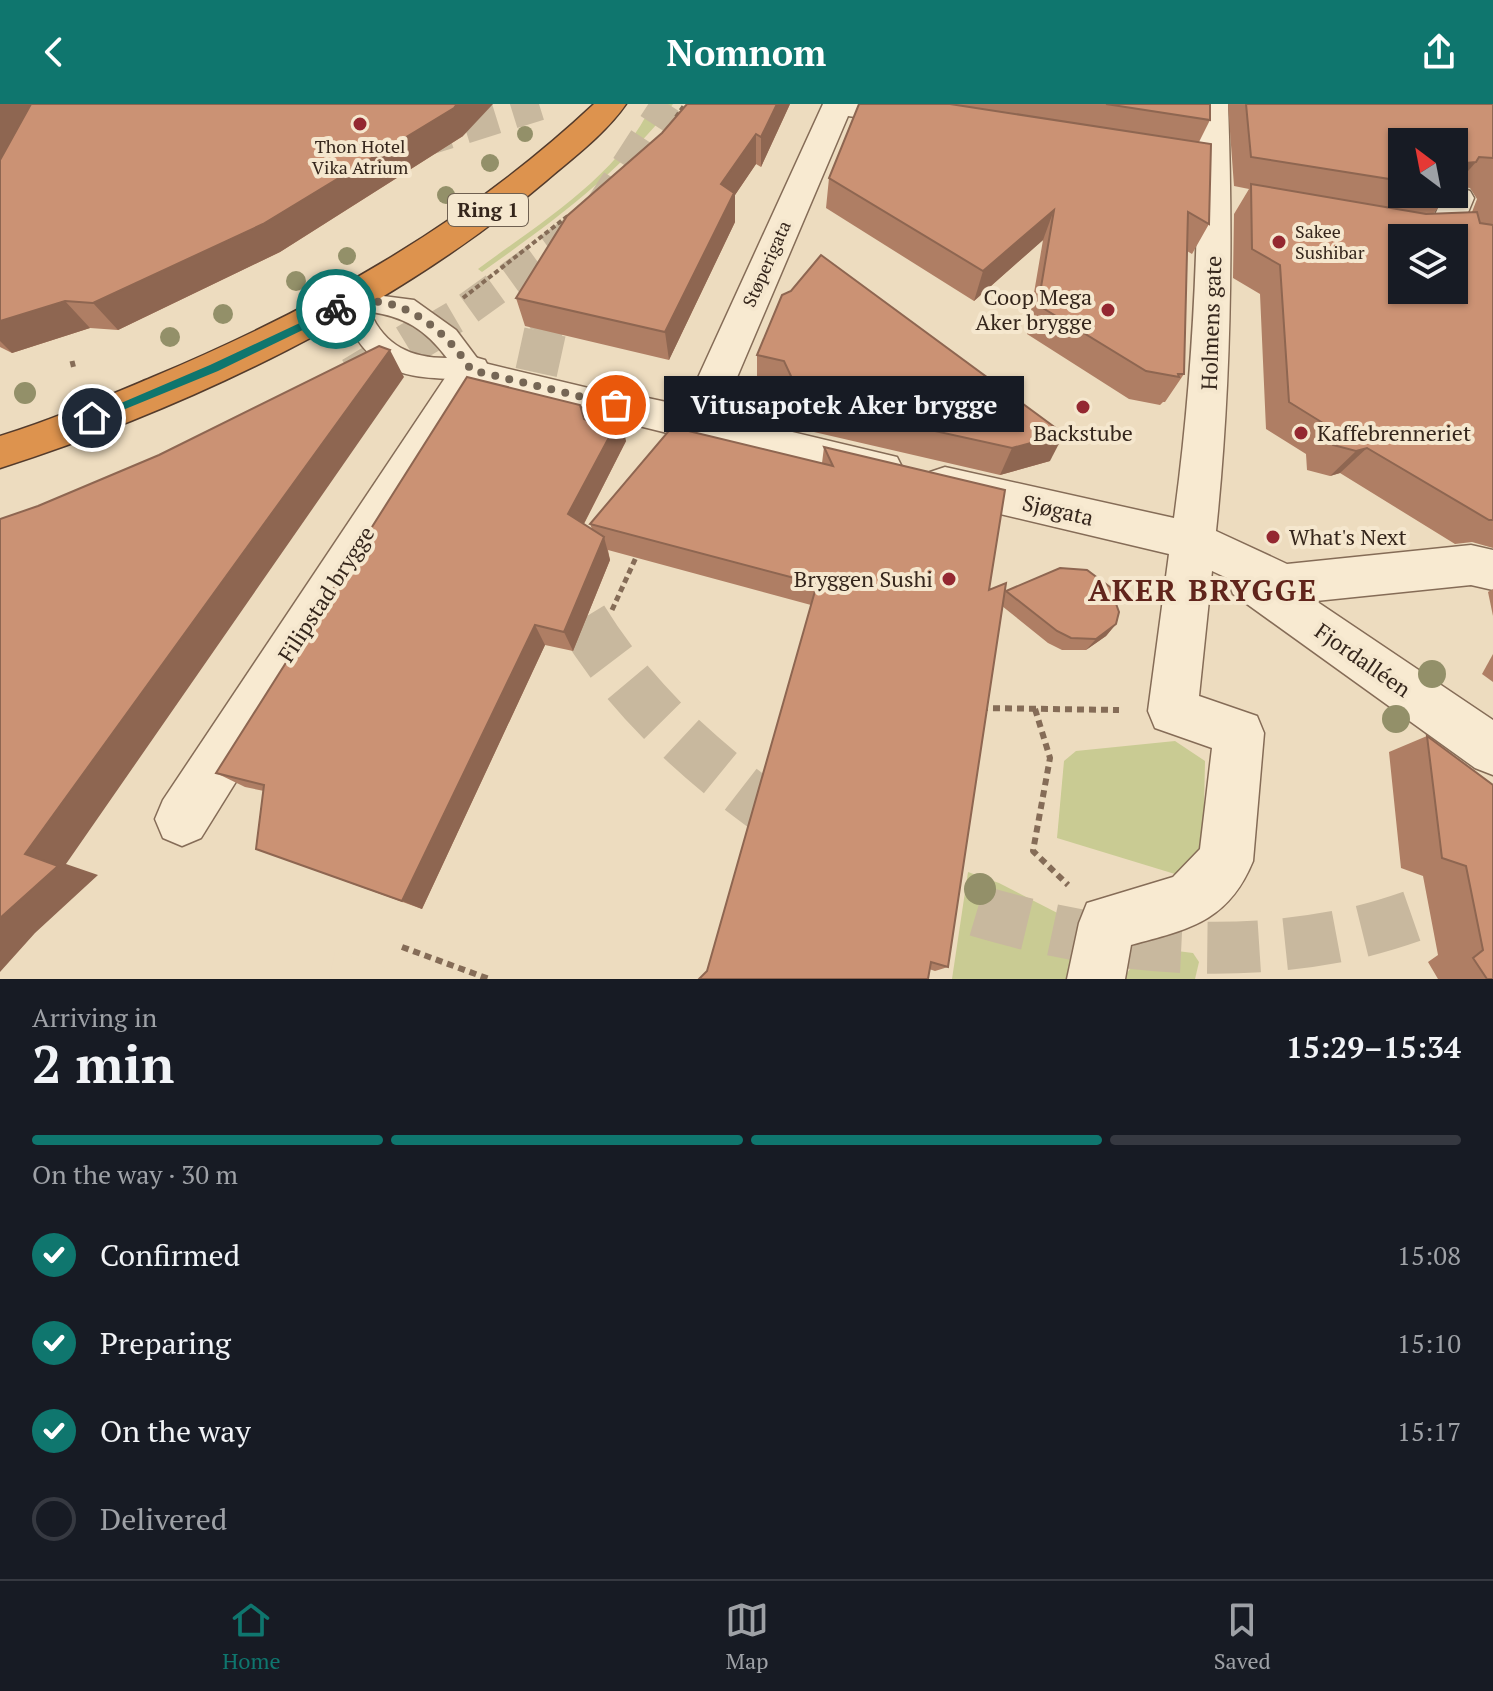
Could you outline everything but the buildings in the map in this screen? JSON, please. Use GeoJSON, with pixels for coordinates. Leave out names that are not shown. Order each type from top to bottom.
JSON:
{"type":"FeatureCollection","features":[{"type":"Feature","properties":{"kind":"highway","name":"Ring 1"},"geometry":{"type":"LineString","coordinates":[[0,452],[214,368],[352,301],[421,259],[524,183],[611,104]]}},
{"type":"Feature","properties":{"kind":"street"},"geometry":{"type":"LineString","coordinates":[[838,104],[942,121]]}},
{"type":"Feature","properties":{"kind":"street","name":"Støperigata"},"geometry":{"type":"LineString","coordinates":[[697,425],[838,104]]}},
{"type":"Feature","properties":{"kind":"street","name":"Holmens gate"},"geometry":{"type":"LineString","coordinates":[[1173,711],[1208,416],[1215,181],[1213,104]]}},
{"type":"Feature","properties":{"kind":"street"},"geometry":{"type":"LineString","coordinates":[[1468,240],[1480,242]]}},
{"type":"Feature","properties":{"kind":"street","name":"Filipstad brygge"},"geometry":{"type":"LineString","coordinates":[[182,819],[471,370]]}},
{"type":"Feature","properties":{"kind":"street","name":"Sjøgata"},"geometry":{"type":"LineString","coordinates":[[630,409],[1194,541]]}},
{"type":"Feature","properties":{"kind":"street"},"geometry":{"type":"LineString","coordinates":[[1194,541],[1284,584],[1471,565],[1493,570]]}},
{"type":"Feature","properties":{"kind":"street","name":"Fjordalléen"},"geometry":{"type":"LineString","coordinates":[[1194,541],[1493,750]]}},
{"type":"Feature","properties":{"kind":"street"},"geometry":{"type":"LineString","coordinates":[[1096,979],[1107,923],[1189,901],[1226,861],[1239,733],[1173,711]]}},
{"type":"Feature","properties":{"kind":"lane"},"geometry":{"type":"LineString","coordinates":[[471,370],[446,337],[405,307],[352,301],[363,331],[383,351],[402,363],[420,368],[471,370],[630,409]]}},
{"type":"Feature","properties":{"kind":"lane"},"geometry":{"type":"LineString","coordinates":[[603,435],[630,409]]}},
{"type":"Feature","properties":{"kind":"path"},"geometry":{"type":"LineString","coordinates":[[72,361],[74,369]]}},
{"type":"Feature","properties":{"kind":"path"},"geometry":{"type":"LineString","coordinates":[[612,610],[641,547]]}},
{"type":"Feature","properties":{"kind":"path"},"geometry":{"type":"LineString","coordinates":[[980,708],[1173,711]]}},
{"type":"Feature","properties":{"kind":"path"},"geometry":{"type":"LineString","coordinates":[[1035,709],[1050,758],[1033,851],[1107,923]]}},
{"type":"Feature","properties":{"kind":"path"},"geometry":{"type":"LineString","coordinates":[[402,947],[489,979]]}},
{"type":"Feature","properties":{"kind":"green space"},"geometry":{"type":"Polygon","coordinates":[[[652,104],[673,104],[631,152],[584,195],[482,272],[478,269],[552,215],[599,175],[638,130],[652,104]]]}},
{"type":"Feature","properties":{"kind":"green space"},"geometry":{"type":"Polygon","coordinates":[[[1175,741],[1205,761],[1203,854],[1188,878],[1057,838],[1064,761],[1076,751],[1175,741]]]}},
{"type":"Feature","properties":{"kind":"green space"},"geometry":{"type":"Polygon","coordinates":[[[968,872],[999,883],[1071,920],[1077,928],[1075,979],[952,979],[968,872]]]}},
{"type":"Feature","properties":{"kind":"green space"},"geometry":{"type":"Polygon","coordinates":[[[1145,947],[1193,953],[1199,962],[1195,979],[1123,979],[1145,947]]]}},
{"type":"Feature","properties":{"kind":"pier"},"geometry":{"type":"Polygon","coordinates":[[[335,952],[391,969],[429,979],[329,979],[335,952]]]}},
{"type":"Feature","properties":{"kind":"tunnel"},"geometry":{"type":"LineString","coordinates":[[417,142],[539,104]]}},
{"type":"Feature","properties":{"kind":"tunnel"},"geometry":{"type":"LineString","coordinates":[[600,209],[668,104]]}},
{"type":"Feature","properties":{"kind":"tunnel"},"geometry":{"type":"LineString","coordinates":[[426,334],[462,313],[588,222]]}},
{"type":"Feature","properties":{"kind":"tunnel"},"geometry":{"type":"LineString","coordinates":[[545,334],[567,274]]}},
{"type":"Feature","properties":{"kind":"tunnel"},"geometry":{"type":"LineString","coordinates":[[353,378],[429,332]]}},
{"type":"Feature","properties":{"kind":"tunnel"},"geometry":{"type":"LineString","coordinates":[[529,435],[536,373],[545,332]]}},
{"type":"Feature","properties":{"kind":"tunnel"},"geometry":{"type":"LineString","coordinates":[[558,568],[584,621]]}},
{"type":"Feature","properties":{"kind":"tunnel"},"geometry":{"type":"LineString","coordinates":[[582,619],[604,652],[653,711],[740,789],[803,834]]}},
{"type":"Feature","properties":{"kind":"tunnel"},"geometry":{"type":"LineString","coordinates":[[903,886],[957,905],[1067,933],[1179,947],[1236,947],[1293,943],[1369,930],[1493,884]]}},
{"type":"Feature","properties":{"kind":"way so far"},"geometry":{"type":"LineString","coordinates":[[336,309],[352,301],[405,307],[457,347],[471,370],[616,405]]}},
{"type":"Feature","properties":{"kind":"place","name":"Thon Hotel Vika Atrium"},"geometry":{"type":"Point","coordinates":[360,124]}},
{"type":"Feature","properties":{"kind":"place","name":"Sakee Sushibar"},"geometry":{"type":"Point","coordinates":[1279,242]}},
{"type":"Feature","properties":{"kind":"place","name":"Coop Mega Aker brygge"},"geometry":{"type":"Point","coordinates":[1108,310]}},
{"type":"Feature","properties":{"kind":"place","name":"Vitusapotek Aker brygge"},"geometry":{"type":"Point","coordinates":[616,405]}},
{"type":"Feature","properties":{"kind":"place","name":"Backstube"},"geometry":{"type":"Point","coordinates":[1083,407]}},
{"type":"Feature","properties":{"kind":"place","name":"Kaffebrenneriet"},"geometry":{"type":"Point","coordinates":[1301,433]}},
{"type":"Feature","properties":{"kind":"place","name":"What's Next"},"geometry":{"type":"Point","coordinates":[1273,537]}},
{"type":"Feature","properties":{"kind":"place","name":"Bryggen Sushi"},"geometry":{"type":"Point","coordinates":[949,579]}},
{"type":"Feature","properties":{"kind":"district","name":"AKER BRYGGE"},"geometry":{"type":"Point","coordinates":[1203,591]}},
{"type":"Feature","properties":{"kind":"route"},"geometry":{"type":"LineString","coordinates":[[92,418],[214,368],[336,309]]}}]}
